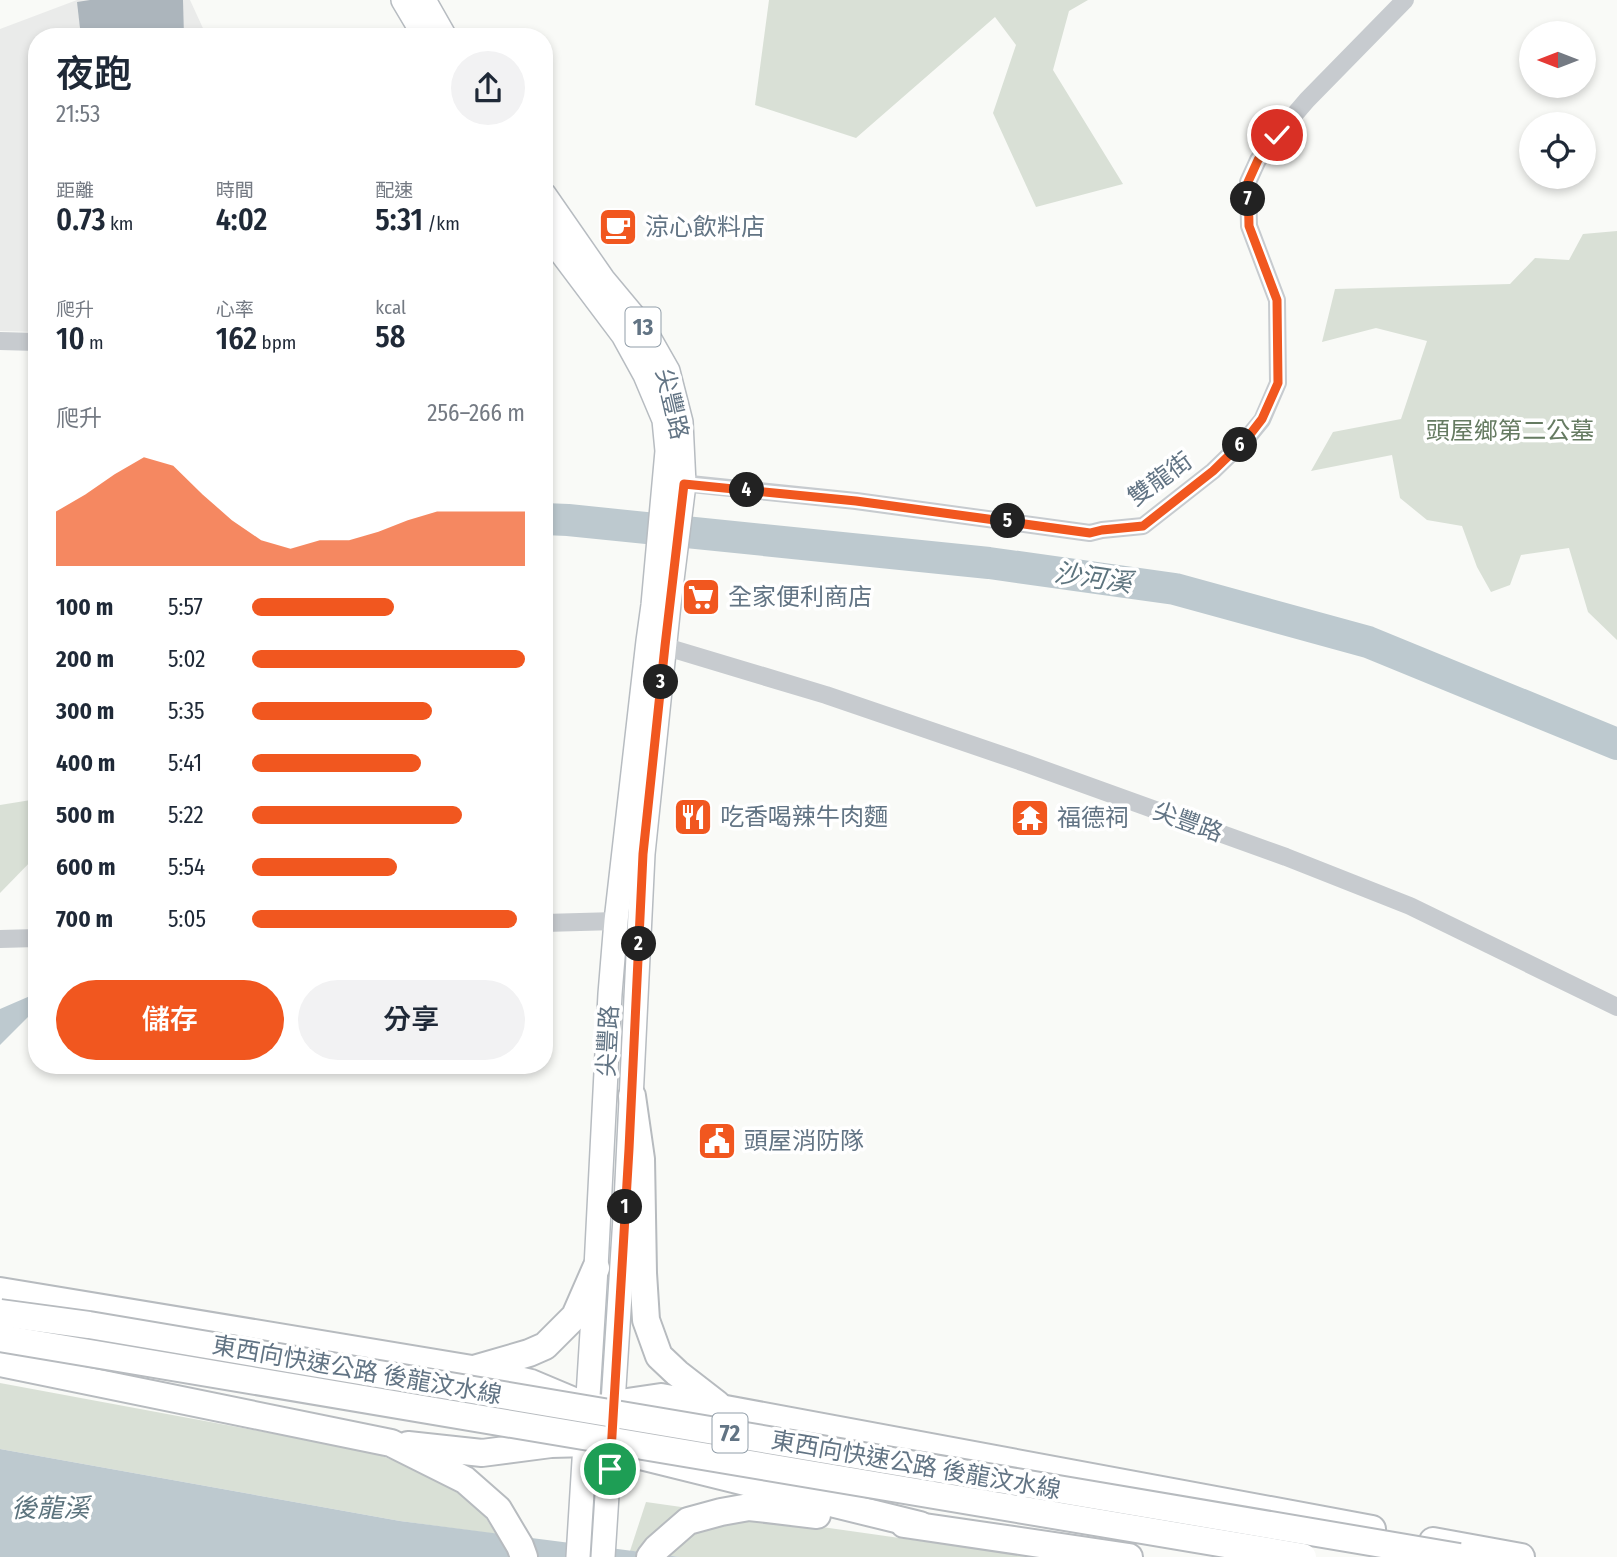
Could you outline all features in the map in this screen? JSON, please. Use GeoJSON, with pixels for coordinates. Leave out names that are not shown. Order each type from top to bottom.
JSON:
{"type":"FeatureCollection","features":[{"type":"Feature","properties":{"kind":"highway"},"geometry":{"type":"LineString","coordinates":[[632,1096],[641,1160],[646,1320],[659,1356],[721,1408]]}},
{"type":"Feature","properties":{"kind":"highway"},"geometry":{"type":"LineString","coordinates":[[472,1369],[545,1346],[575,1316],[596,1268]]}},
{"type":"Feature","properties":{"kind":"highway"},"geometry":{"type":"LineString","coordinates":[[0,1290],[472,1369],[531,1384],[601,1407],[661,1396],[1521,1557]]}},
{"type":"Feature","properties":{"kind":"highway","name":"東西向快速公路 後龍汶水線"},"geometry":{"type":"LineString","coordinates":[[0,1313],[89,1325],[1459,1557]]}},
{"type":"Feature","properties":{"kind":"highway","name":"東西向快速公路 後龍汶水線"},"geometry":{"type":"LineString","coordinates":[[0,1338],[1303,1557]]}},
{"type":"Feature","properties":{"kind":"highway"},"geometry":{"type":"LineString","coordinates":[[0,1363],[391,1443],[482,1453],[551,1444],[610,1459],[707,1473],[920,1525]]}},
{"type":"Feature","properties":{"kind":"highway"},"geometry":{"type":"LineString","coordinates":[[391,1443],[465,1480],[498,1509],[524,1557]]}},
{"type":"Feature","properties":{"kind":"highway"},"geometry":{"type":"LineString","coordinates":[[650,1557],[688,1521],[749,1507],[920,1525],[1129,1557]]}},
{"type":"Feature","properties":{"kind":"main road"},"geometry":{"type":"LineString","coordinates":[[403,0],[420,28]]}},
{"type":"Feature","properties":{"kind":"main road"},"geometry":{"type":"LineString","coordinates":[[424,0],[440,28]]}},
{"type":"Feature","properties":{"kind":"main road","name":"尖豐路"},"geometry":{"type":"LineString","coordinates":[[553,238],[623,335],[645,375],[664,420],[674,483],[656,644],[616,921],[610,993],[596,1268],[601,1407],[610,1459]]}},
{"type":"Feature","properties":{"kind":"main road","name":"尖豐路"},"geometry":{"type":"LineString","coordinates":[[584,1454],[601,1407],[632,1096],[639,923],[656,644]]}},
{"type":"Feature","properties":{"kind":"main road","name":"13"},"geometry":{"type":"LineString","coordinates":[[578,1557],[584,1454]]}},
{"type":"Feature","properties":{"kind":"main road","name":"13"},"geometry":{"type":"LineString","coordinates":[[603,1557],[610,1459]]}},
{"type":"Feature","properties":{"kind":"street","name":"雙龍街"},"geometry":{"type":"LineString","coordinates":[[674,483],[856,501],[1090,533],[1143,526],[1213,471],[1248,437],[1262,419],[1278,383],[1277,300],[1249,226],[1248,182],[1258,160],[1307,100],[1405,0]]}},
{"type":"Feature","properties":{"kind":"street"},"geometry":{"type":"LineString","coordinates":[[0,341],[28,342]]}},
{"type":"Feature","properties":{"kind":"street","name":"尖豐路"},"geometry":{"type":"LineString","coordinates":[[656,644],[826,695],[1286,857],[1410,906],[1617,1007]]}},
{"type":"Feature","properties":{"kind":"street"},"geometry":{"type":"LineString","coordinates":[[553,923],[639,923]]}},
{"type":"Feature","properties":{"kind":"street"},"geometry":{"type":"LineString","coordinates":[[0,939],[28,938]]}},
{"type":"Feature","properties":{"kind":"shaded area"},"geometry":{"type":"Polygon","coordinates":[[[77,0],[190,0],[203,28],[28,28],[28,332],[0,331],[0,29],[77,0]]]}},
{"type":"Feature","properties":{"kind":"green space"},"geometry":{"type":"Polygon","coordinates":[[[769,0],[1088,0],[1069,11],[1053,70],[1123,184],[1036,207],[993,113],[1016,45],[995,17],[856,138],[755,105],[769,0]]]}},
{"type":"Feature","properties":{"kind":"green space","name":"頭屋鄉第二公墓"},"geometry":{"type":"Polygon","coordinates":[[[1617,231],[1617,640],[1588,612],[1569,548],[1521,555],[1510,585],[1491,592],[1477,567],[1462,526],[1427,520],[1400,498],[1392,455],[1311,471],[1333,432],[1401,419],[1427,341],[1376,328],[1322,342],[1335,289],[1510,284],[1535,258],[1569,260],[1583,234],[1617,231]]]}},
{"type":"Feature","properties":{"kind":"green space"},"geometry":{"type":"Polygon","coordinates":[[[28,800],[28,864],[0,893],[0,805],[28,800]]]}},
{"type":"Feature","properties":{"kind":"green space"},"geometry":{"type":"Polygon","coordinates":[[[0,1383],[372,1452],[423,1472],[474,1499],[496,1534],[400,1521],[0,1449],[0,1383]]]}},
{"type":"Feature","properties":{"kind":"green space"},"geometry":{"type":"Polygon","coordinates":[[[646,1502],[1033,1557],[680,1557],[630,1551],[646,1502]]]}},
{"type":"Feature","properties":{"kind":"water"},"geometry":{"type":"Polygon","coordinates":[[[28,997],[28,1017],[0,1045],[0,1009],[28,997]]]}},
{"type":"Feature","properties":{"kind":"water","name":"後龍溪"},"geometry":{"type":"Polygon","coordinates":[[[0,1449],[400,1521],[680,1557],[0,1557],[0,1449]]]}},
{"type":"Feature","properties":{"kind":"building"},"geometry":{"type":"Polygon","coordinates":[[[183,0],[184,28],[80,28],[77,2],[183,0]]]}},
{"type":"Feature","properties":{"kind":"waterway","name":"沙河溪"},"geometry":{"type":"LineString","coordinates":[[553,519],[989,563],[1175,589],[1368,642],[1617,744]]}},
{"type":"Feature","properties":{"kind":"place","name":"涼心飲料店"},"geometry":{"type":"Point","coordinates":[618,227]}},
{"type":"Feature","properties":{"kind":"place","name":"全家便利商店"},"geometry":{"type":"Point","coordinates":[701,597]}},
{"type":"Feature","properties":{"kind":"place","name":"吃香喝辣牛肉麵"},"geometry":{"type":"Point","coordinates":[693,817]}},
{"type":"Feature","properties":{"kind":"place","name":"福德祠"},"geometry":{"type":"Point","coordinates":[1030,818]}},
{"type":"Feature","properties":{"kind":"place","name":"頭屋消防隊"},"geometry":{"type":"Point","coordinates":[717,1141]}},
{"type":"Feature","properties":{"kind":"route"},"geometry":{"type":"LineString","coordinates":[[610,1469],[643,854],[684,484],[856,501],[1090,533],[1143,526],[1213,471],[1248,437],[1262,419],[1278,383],[1277,300],[1249,226],[1248,182],[1258,160],[1277,135]]}}]}
